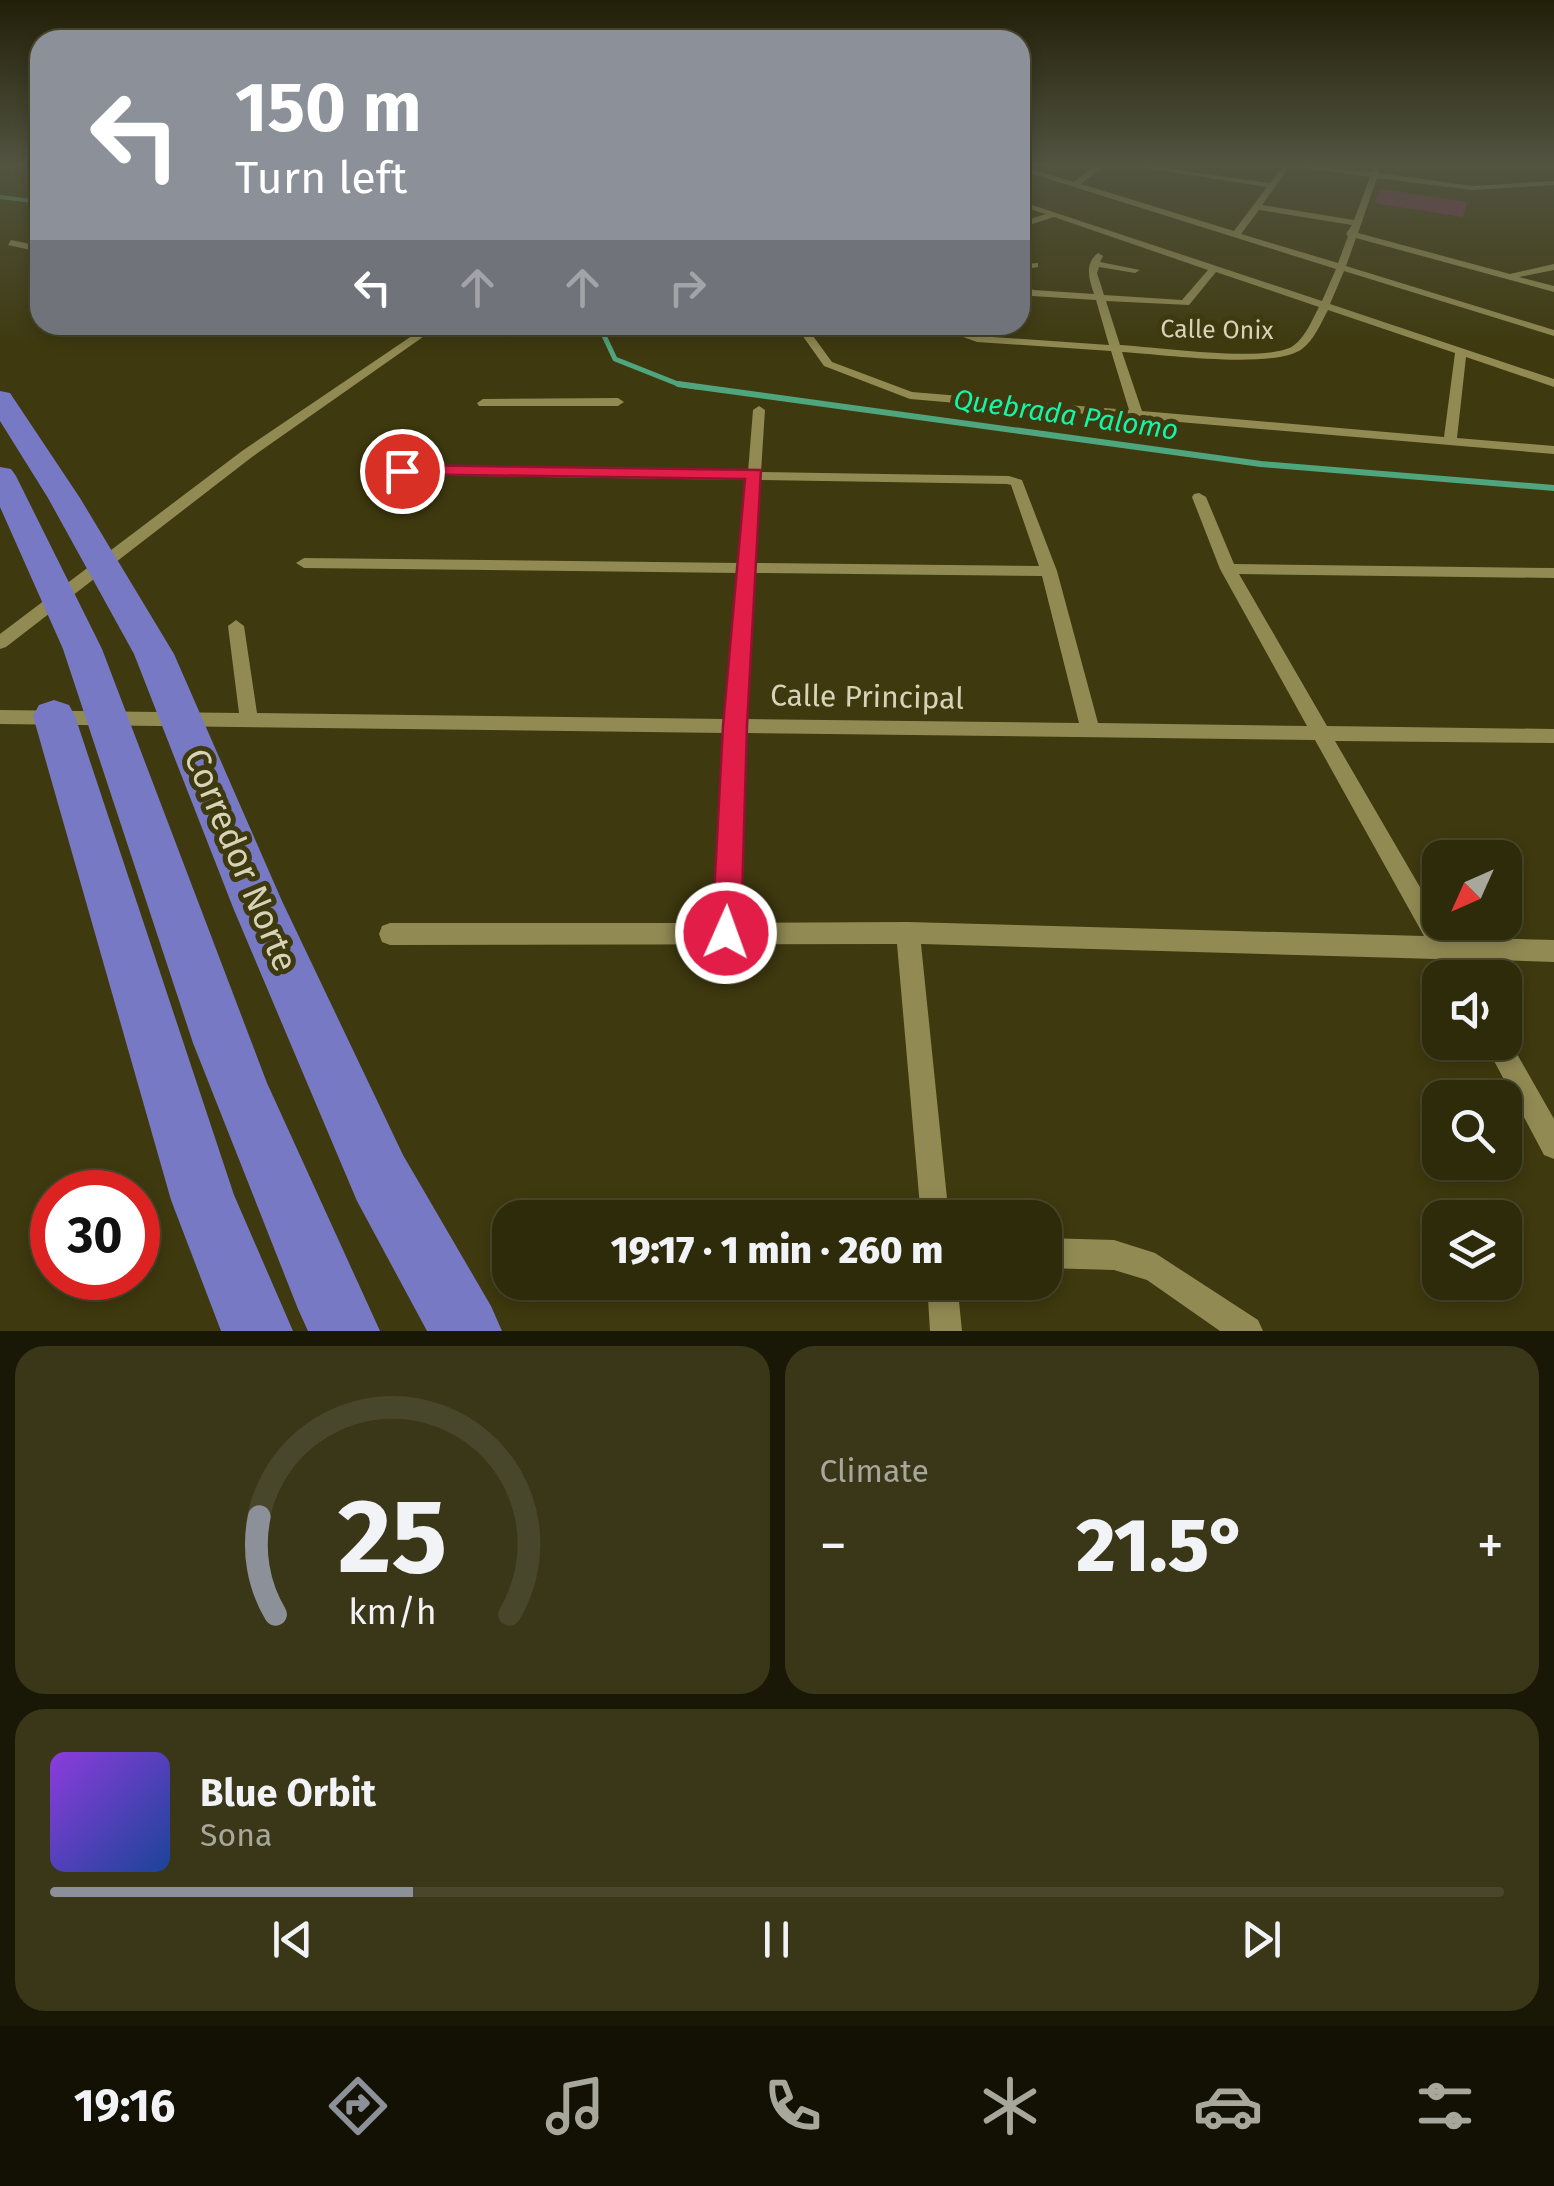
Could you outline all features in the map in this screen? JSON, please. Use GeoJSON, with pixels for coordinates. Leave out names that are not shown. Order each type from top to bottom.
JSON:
{"type":"FeatureCollection","features":[{"type":"Feature","properties":{"kind":"highway","name":"Corredor Norte"},"geometry":{"type":"LineString","coordinates":[[0,399],[64,498],[154,654],[260,910],[380,1178],[466,1331]]}},
{"type":"Feature","properties":{"kind":"highway"},"geometry":{"type":"LineString","coordinates":[[0,476],[59,588],[98,678],[188,949],[305,1251],[344,1331]]}},
{"type":"Feature","properties":{"kind":"highway"},"geometry":{"type":"LineString","coordinates":[[27,716],[203,1200],[257,1331]]}},
{"type":"Feature","properties":{"kind":"street"},"geometry":{"type":"LineString","coordinates":[[1089,226],[1554,383]]}},
{"type":"Feature","properties":{"kind":"street"},"geometry":{"type":"LineString","coordinates":[[1207,226],[1554,333]]}},
{"type":"Feature","properties":{"kind":"street"},"geometry":{"type":"LineString","coordinates":[[1236,235],[1243,226]]}},
{"type":"Feature","properties":{"kind":"street","name":"Calle Onix"},"geometry":{"type":"LineString","coordinates":[[968,335],[1116,349],[1258,357],[1284,354],[1302,344],[1324,306],[1354,226]]}},
{"type":"Feature","properties":{"kind":"street"},"geometry":{"type":"LineString","coordinates":[[1350,234],[1554,289]]}},
{"type":"Feature","properties":{"kind":"street"},"geometry":{"type":"LineString","coordinates":[[11,243],[30,247]]}},
{"type":"Feature","properties":{"kind":"street"},"geometry":{"type":"LineString","coordinates":[[1135,270],[1097,260],[1092,274],[1137,416]]}},
{"type":"Feature","properties":{"kind":"street"},"geometry":{"type":"LineString","coordinates":[[1030,266],[1035,265]]}},
{"type":"Feature","properties":{"kind":"street"},"geometry":{"type":"LineString","coordinates":[[1508,276],[1554,268]]}},
{"type":"Feature","properties":{"kind":"street"},"geometry":{"type":"LineString","coordinates":[[1030,291],[1185,303],[1214,269]]}},
{"type":"Feature","properties":{"kind":"street"},"geometry":{"type":"LineString","coordinates":[[0,644],[246,454],[419,335]]}},
{"type":"Feature","properties":{"kind":"street"},"geometry":{"type":"LineString","coordinates":[[807,335],[828,364],[900,393],[1554,450]]}},
{"type":"Feature","properties":{"kind":"street"},"geometry":{"type":"LineString","coordinates":[[1450,443],[1461,352]]}},
{"type":"Feature","properties":{"kind":"street"},"geometry":{"type":"LineString","coordinates":[[482,403],[618,402]]}},
{"type":"Feature","properties":{"kind":"street"},"geometry":{"type":"LineString","coordinates":[[726,933],[735,726],[760,410]]}},
{"type":"Feature","properties":{"kind":"street"},"geometry":{"type":"LineString","coordinates":[[402,471],[1010,480],[1017,483],[1049,570],[1090,730]]}},
{"type":"Feature","properties":{"kind":"street"},"geometry":{"type":"LineString","coordinates":[[1200,497],[1228,569],[1450,960]]}},
{"type":"Feature","properties":{"kind":"street"},"geometry":{"type":"LineString","coordinates":[[304,563],[750,564],[1049,570]]}},
{"type":"Feature","properties":{"kind":"street"},"geometry":{"type":"LineString","coordinates":[[1228,569],[1554,573]]}},
{"type":"Feature","properties":{"kind":"street"},"geometry":{"type":"LineString","coordinates":[[236,626],[250,719]]}},
{"type":"Feature","properties":{"kind":"street","name":"Calle Principal"},"geometry":{"type":"LineString","coordinates":[[27,716],[1554,736]]}},
{"type":"Feature","properties":{"kind":"street"},"geometry":{"type":"LineString","coordinates":[[908,933],[933,1200]]}},
{"type":"Feature","properties":{"kind":"street"},"geometry":{"type":"LineString","coordinates":[[390,934],[908,933],[1554,951]]}},
{"type":"Feature","properties":{"kind":"street"},"geometry":{"type":"LineString","coordinates":[[1506,1060],[1554,1145]]}},
{"type":"Feature","properties":{"kind":"street"},"geometry":{"type":"LineString","coordinates":[[1062,1254],[1114,1255],[1156,1268],[1247,1331]]}},
{"type":"Feature","properties":{"kind":"street"},"geometry":{"type":"LineString","coordinates":[[943,1300],[946,1331]]}},
{"type":"Feature","properties":{"kind":"waterway","name":"Quebrada Palomo"},"geometry":{"type":"LineString","coordinates":[[604,335],[615,359],[678,384]]}},
{"type":"Feature","properties":{"kind":"waterway","name":"Quebrada Palomo"},"geometry":{"type":"LineString","coordinates":[[678,384],[1261,464],[1554,488]]}},
{"type":"Feature","properties":{"kind":"waterway","name":"Quebrada Palomo"},"geometry":{"type":"LineString","coordinates":[[678,384],[696,387]]}},
{"type":"Feature","properties":{"kind":"route"},"geometry":{"type":"LineString","coordinates":[[402,471],[754,474],[735,726],[726,933]]}}]}
